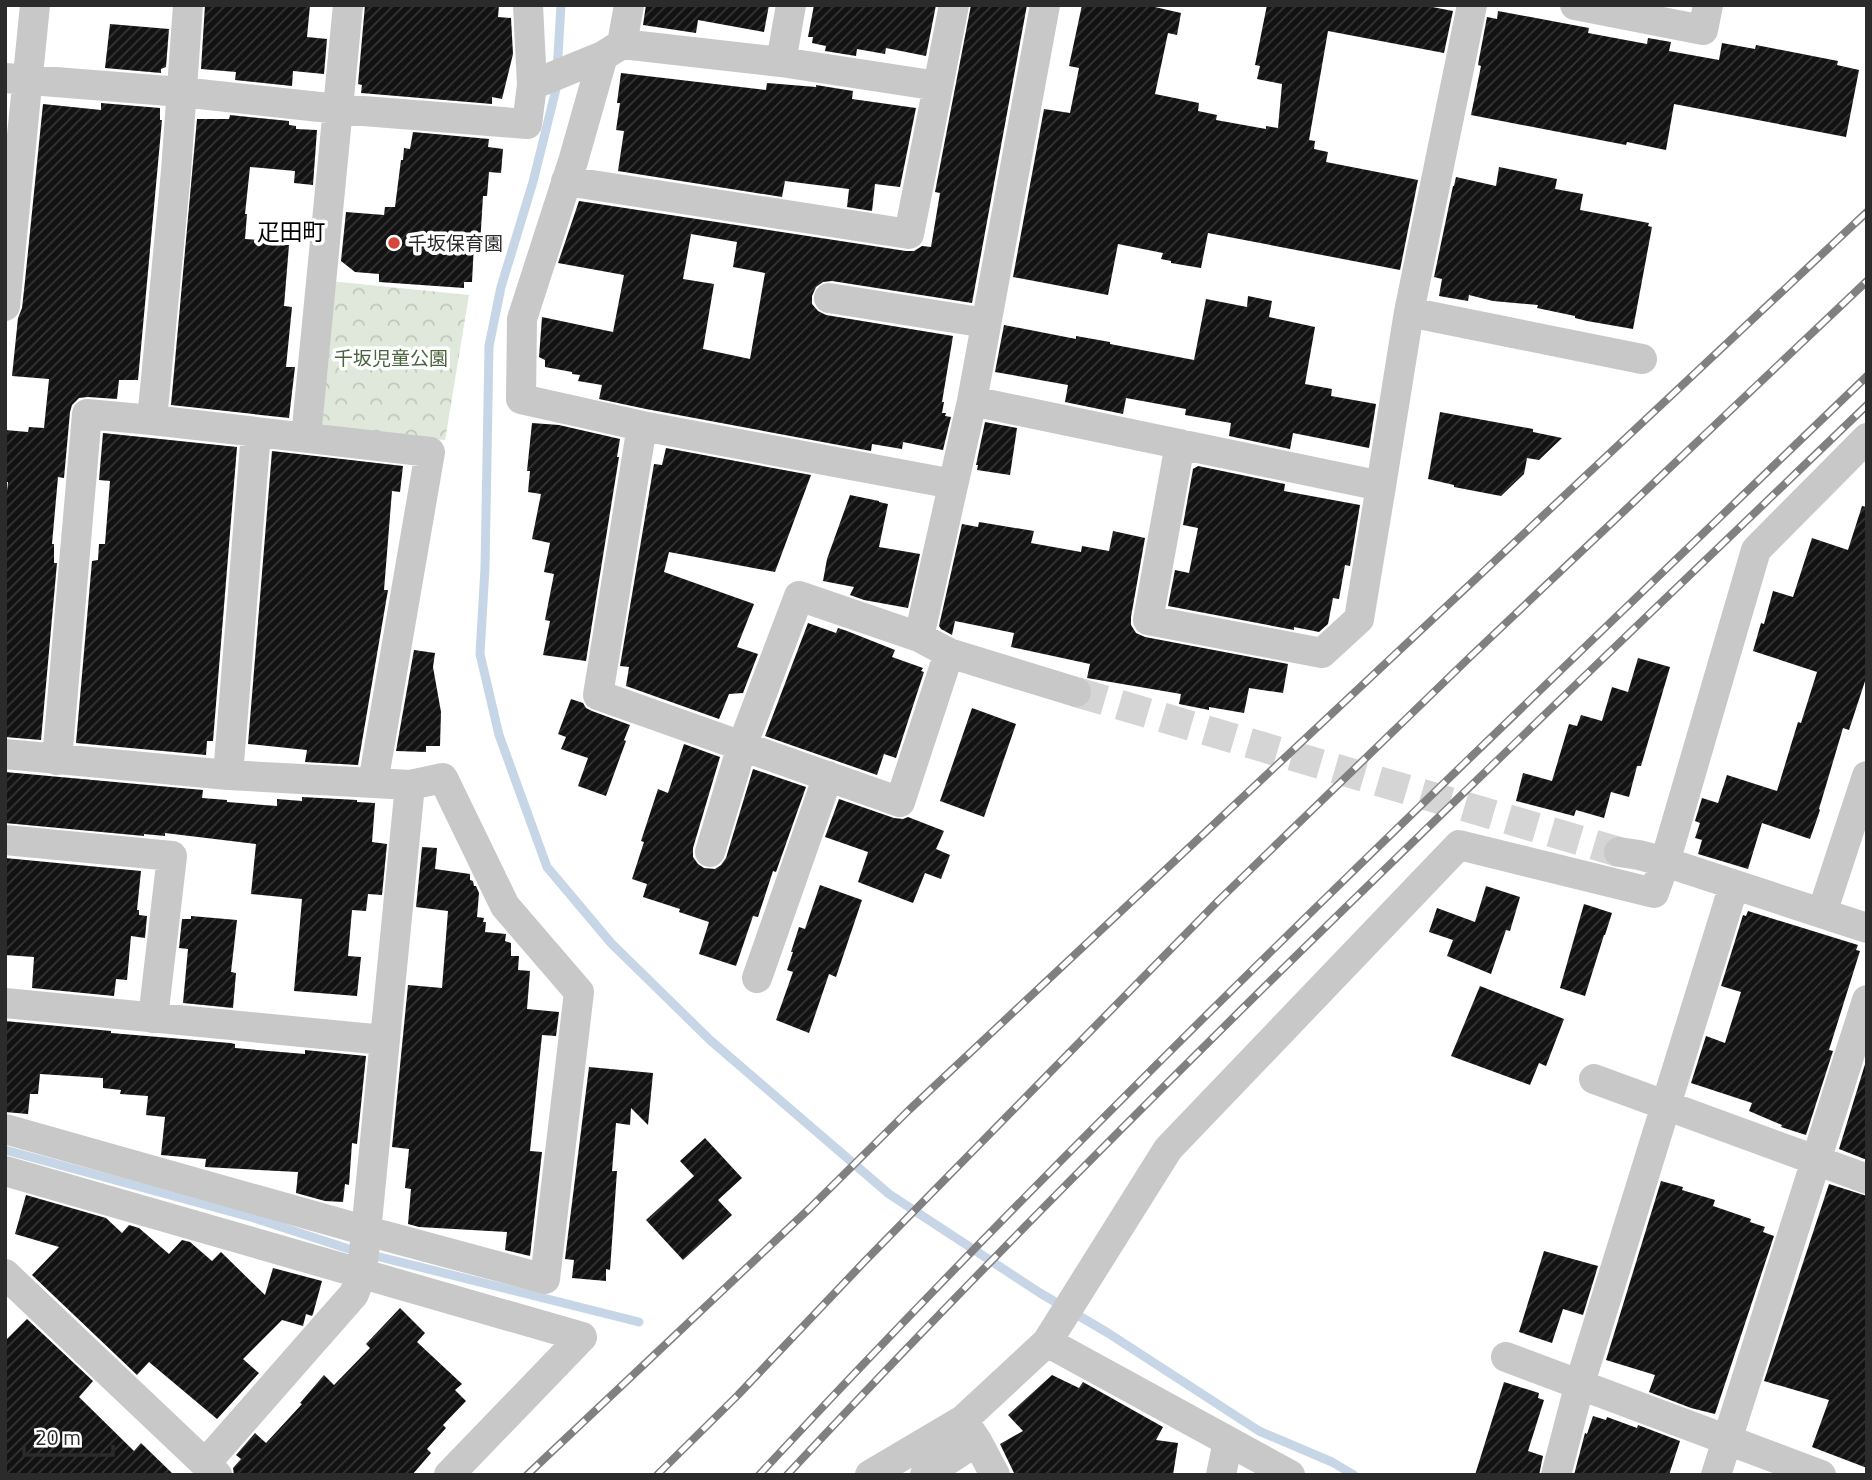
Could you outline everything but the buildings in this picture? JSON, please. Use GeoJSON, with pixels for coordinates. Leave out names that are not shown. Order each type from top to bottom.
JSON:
{"type":"FeatureCollection","features":[{"type":"Feature","properties":{"kind":"street"},"geometry":{"type":"LineString","coordinates":[[5,306],[16,79],[35,5]]}},
{"type":"Feature","properties":{"kind":"street"},"geometry":{"type":"LineString","coordinates":[[152,419],[176,171],[188,5]]}},
{"type":"Feature","properties":{"kind":"street"},"geometry":{"type":"LineString","coordinates":[[306,438],[348,5]]}},
{"type":"Feature","properties":{"kind":"street"},"geometry":{"type":"LineString","coordinates":[[16,79],[527,124],[541,81],[528,5]]}},
{"type":"Feature","properties":{"kind":"street"},"geometry":{"type":"LineString","coordinates":[[629,5],[602,55],[566,181],[522,318],[520,398],[642,426],[953,484]]}},
{"type":"Feature","properties":{"kind":"street"},"geometry":{"type":"LineString","coordinates":[[781,62],[791,5]]}},
{"type":"Feature","properties":{"kind":"street"},"geometry":{"type":"LineString","coordinates":[[566,181],[909,234],[954,5]]}},
{"type":"Feature","properties":{"kind":"street"},"geometry":{"type":"LineString","coordinates":[[919,637],[972,401],[1045,5]]}},
{"type":"Feature","properties":{"kind":"street"},"geometry":{"type":"LineString","coordinates":[[1181,444],[1148,620],[1321,653],[1359,619],[1409,312],[1472,5]]}},
{"type":"Feature","properties":{"kind":"street"},"geometry":{"type":"LineString","coordinates":[[1576,5],[1703,30],[1708,5]]}},
{"type":"Feature","properties":{"kind":"street"},"geometry":{"type":"LineString","coordinates":[[541,81],[602,55],[781,62],[938,86]]}},
{"type":"Feature","properties":{"kind":"street"},"geometry":{"type":"LineString","coordinates":[[829,298],[986,323]]}},
{"type":"Feature","properties":{"kind":"street"},"geometry":{"type":"LineString","coordinates":[[1409,312],[1642,359]]}},
{"type":"Feature","properties":{"kind":"street"},"geometry":{"type":"LineString","coordinates":[[972,401],[1381,486]]}},
{"type":"Feature","properties":{"kind":"street"},"geometry":{"type":"LineString","coordinates":[[57,760],[88,414],[430,452],[373,783]]}},
{"type":"Feature","properties":{"kind":"street"},"geometry":{"type":"LineString","coordinates":[[642,426],[598,695],[900,802],[949,653]]}},
{"type":"Feature","properties":{"kind":"street"},"geometry":{"type":"LineString","coordinates":[[228,775],[256,432]]}},
{"type":"Feature","properties":{"kind":"street"},"geometry":{"type":"LineString","coordinates":[[925,1475],[970,1431],[1046,1342],[1168,1149],[1459,845],[1654,893],[1756,550],[1856,462],[1867,438]]}},
{"type":"Feature","properties":{"kind":"street"},"geometry":{"type":"LineString","coordinates":[[710,852],[743,746],[799,596],[919,637],[949,653],[1076,692]]}},
{"type":"Feature","properties":{"kind":"street"},"geometry":{"type":"LineString","coordinates":[[5,754],[228,775],[373,783],[410,785],[443,778],[505,906],[579,992],[545,1279],[5,1129]]}},
{"type":"Feature","properties":{"kind":"street"},"geometry":{"type":"LineString","coordinates":[[757,978],[828,776]]}},
{"type":"Feature","properties":{"kind":"street"},"geometry":{"type":"LineString","coordinates":[[1822,914],[1867,776]]}},
{"type":"Feature","properties":{"kind":"street"},"geometry":{"type":"LineString","coordinates":[[5,1274],[211,1469],[354,1293],[362,1273],[410,785]]}},
{"type":"Feature","properties":{"kind":"street"},"geometry":{"type":"LineString","coordinates":[[5,840],[172,856],[153,1018]]}},
{"type":"Feature","properties":{"kind":"street"},"geometry":{"type":"LineString","coordinates":[[1619,852],[1665,862],[1867,928]]}},
{"type":"Feature","properties":{"kind":"street"},"geometry":{"type":"LineString","coordinates":[[1556,1475],[1580,1383],[1734,885]]}},
{"type":"Feature","properties":{"kind":"street"},"geometry":{"type":"LineString","coordinates":[[1716,1475],[1867,1000]]}},
{"type":"Feature","properties":{"kind":"street"},"geometry":{"type":"LineString","coordinates":[[5,1003],[384,1040]]}},
{"type":"Feature","properties":{"kind":"street"},"geometry":{"type":"LineString","coordinates":[[1594,1079],[1867,1179]]}},
{"type":"Feature","properties":{"kind":"street"},"geometry":{"type":"LineString","coordinates":[[5,1171],[582,1337],[449,1475]]}},
{"type":"Feature","properties":{"kind":"street"},"geometry":{"type":"LineString","coordinates":[[1046,1342],[1290,1475]]}},
{"type":"Feature","properties":{"kind":"street"},"geometry":{"type":"LineString","coordinates":[[1506,1356],[1821,1475]]}},
{"type":"Feature","properties":{"kind":"street"},"geometry":{"type":"LineString","coordinates":[[870,1475],[970,1431]]}},
{"type":"Feature","properties":{"kind":"street"},"geometry":{"type":"LineString","coordinates":[[970,1431],[995,1475]]}},
{"type":"Feature","properties":{"kind":"street"},"geometry":{"type":"LineString","coordinates":[[1221,1475],[1228,1441]]}},
{"type":"Feature","properties":{"kind":"green space","name":"千坂児童公園"},"geometry":{"type":"Polygon","coordinates":[[[330,281],[469,295],[445,440],[326,431],[317,423],[330,281]]]}},
{"type":"Feature","properties":{"kind":"waterway"},"geometry":{"type":"LineString","coordinates":[[561,5],[556,89],[533,182],[501,287],[489,346],[485,568],[480,654],[499,735],[547,867],[611,943],[710,1040],[889,1194],[1259,1431],[1332,1462],[1354,1475]]}},
{"type":"Feature","properties":{"kind":"waterway"},"geometry":{"type":"LineString","coordinates":[[5,1150],[254,1218],[352,1250]]}},
{"type":"Feature","properties":{"kind":"waterway"},"geometry":{"type":"LineString","coordinates":[[376,1256],[639,1322]]}},
{"type":"Feature","properties":{"kind":"tunnel"},"geometry":{"type":"LineString","coordinates":[[1076,692],[1619,852]]}},
{"type":"Feature","properties":{"kind":"railway"},"geometry":{"type":"LineString","coordinates":[[527,1475],[810,1208],[909,1110],[1867,212]]}},
{"type":"Feature","properties":{"kind":"railway"},"geometry":{"type":"LineString","coordinates":[[657,1475],[1218,901],[1470,657],[1867,281]]}},
{"type":"Feature","properties":{"kind":"railway"},"geometry":{"type":"LineString","coordinates":[[759,1475],[893,1333],[1166,1055],[1867,376]]}},
{"type":"Feature","properties":{"kind":"railway"},"geometry":{"type":"LineString","coordinates":[[787,1475],[1050,1201],[1320,932],[1867,405]]}},
{"type":"Feature","properties":{"kind":"place","name":"千坂保育園"},"geometry":{"type":"Point","coordinates":[394,243]}},
{"type":"Feature","properties":{"kind":"district","name":"疋田町"},"geometry":{"type":"Point","coordinates":[291,232]}}]}
